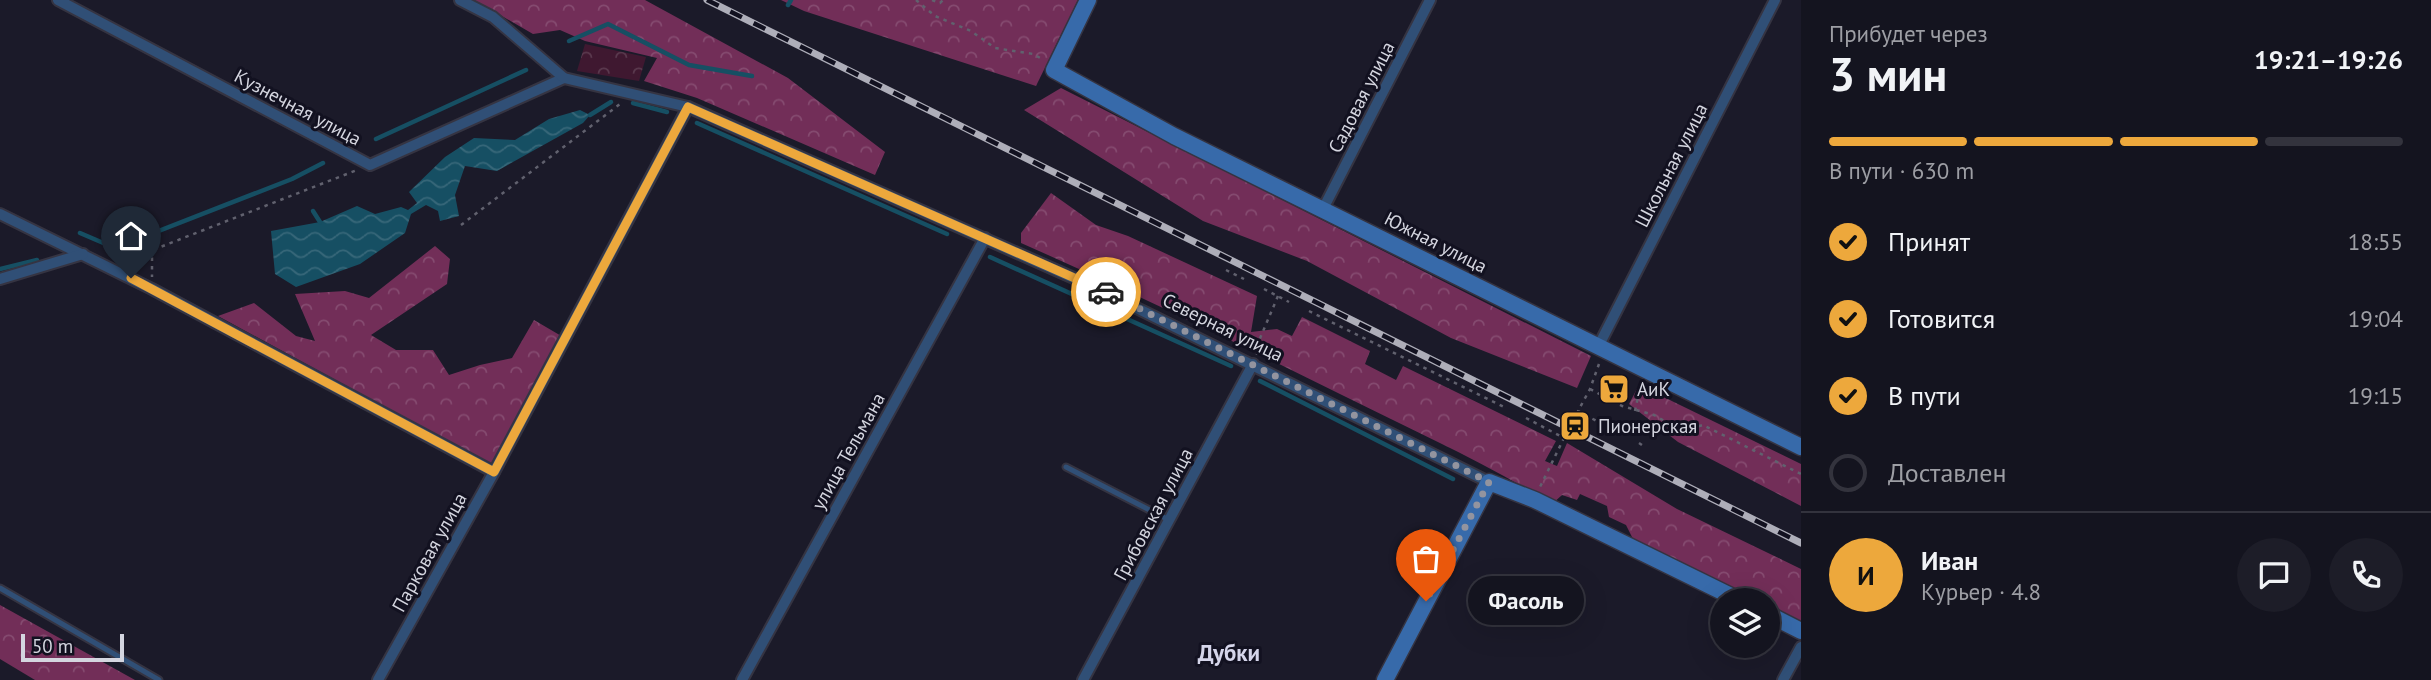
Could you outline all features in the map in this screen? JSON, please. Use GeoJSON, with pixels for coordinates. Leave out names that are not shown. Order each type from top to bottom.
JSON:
{"type":"FeatureCollection","features":[{"type":"Feature","properties":{"kind":"street","name":"Кузнечная улица"},"geometry":{"type":"LineString","coordinates":[[58,0],[370,165],[565,78]]}},
{"type":"Feature","properties":{"kind":"street","name":"Северная улица"},"geometry":{"type":"LineString","coordinates":[[460,0],[493,17],[565,78],[688,107],[985,238],[1094,287],[1489,482],[1535,500],[1715,588]]}},
{"type":"Feature","properties":{"kind":"street"},"geometry":{"type":"LineString","coordinates":[[1054,70],[1088,0]]}},
{"type":"Feature","properties":{"kind":"street","name":"Садовая улица"},"geometry":{"type":"LineString","coordinates":[[1324,209],[1430,0]]}},
{"type":"Feature","properties":{"kind":"street","name":"Школьная улица"},"geometry":{"type":"LineString","coordinates":[[1598,347],[1775,0]]}},
{"type":"Feature","properties":{"kind":"street","name":"Южная улица"},"geometry":{"type":"LineString","coordinates":[[1054,70],[1174,136],[1801,447]]}},
{"type":"Feature","properties":{"kind":"street","name":"Парковая улица"},"geometry":{"type":"LineString","coordinates":[[377,680],[494,472],[688,107]]}},
{"type":"Feature","properties":{"kind":"street"},"geometry":{"type":"LineString","coordinates":[[0,214],[152,289],[494,472]]}},
{"type":"Feature","properties":{"kind":"street","name":"улица Тельмана"},"geometry":{"type":"LineString","coordinates":[[743,680],[985,238]]}},
{"type":"Feature","properties":{"kind":"street"},"geometry":{"type":"LineString","coordinates":[[0,279],[83,254]]}},
{"type":"Feature","properties":{"kind":"street","name":"Грибовская улица"},"geometry":{"type":"LineString","coordinates":[[1083,680],[1253,364]]}},
{"type":"Feature","properties":{"kind":"street"},"geometry":{"type":"LineString","coordinates":[[1385,680],[1489,482]]}},
{"type":"Feature","properties":{"kind":"street"},"geometry":{"type":"LineString","coordinates":[[1780,620],[1801,631]]}},
{"type":"Feature","properties":{"kind":"street"},"geometry":{"type":"LineString","coordinates":[[1783,680],[1801,647]]}},
{"type":"Feature","properties":{"kind":"lane"},"geometry":{"type":"LineString","coordinates":[[1066,467],[1169,520]]}},
{"type":"Feature","properties":{"kind":"lane"},"geometry":{"type":"LineString","coordinates":[[0,588],[159,680]]}},
{"type":"Feature","properties":{"kind":"path"},"geometry":{"type":"LineString","coordinates":[[916,0],[935,16],[971,31],[995,48],[1034,54],[1054,70]]}},
{"type":"Feature","properties":{"kind":"path"},"geometry":{"type":"LineString","coordinates":[[932,0],[940,3],[943,0]]}},
{"type":"Feature","properties":{"kind":"path"},"geometry":{"type":"LineString","coordinates":[[461,225],[633,93]]}},
{"type":"Feature","properties":{"kind":"path"},"geometry":{"type":"LineString","coordinates":[[109,267],[370,165]]}},
{"type":"Feature","properties":{"kind":"path"},"geometry":{"type":"LineString","coordinates":[[152,249],[152,289]]}},
{"type":"Feature","properties":{"kind":"path"},"geometry":{"type":"LineString","coordinates":[[1226,270],[1244,279]]}},
{"type":"Feature","properties":{"kind":"path"},"geometry":{"type":"LineString","coordinates":[[1264,289],[1289,302]]}},
{"type":"Feature","properties":{"kind":"path"},"geometry":{"type":"LineString","coordinates":[[1253,364],[1258,343],[1278,296]]}},
{"type":"Feature","properties":{"kind":"path"},"geometry":{"type":"LineString","coordinates":[[1309,311],[1506,408]]}},
{"type":"Feature","properties":{"kind":"path"},"geometry":{"type":"LineString","coordinates":[[1535,500],[1590,389],[1600,362],[1598,347]]}},
{"type":"Feature","properties":{"kind":"path"},"geometry":{"type":"LineString","coordinates":[[1635,411],[1643,369]]}},
{"type":"Feature","properties":{"kind":"path"},"geometry":{"type":"LineString","coordinates":[[1590,389],[1635,411],[1654,415],[1682,430],[1703,425],[1801,474]]}},
{"type":"Feature","properties":{"kind":"path"},"geometry":{"type":"LineString","coordinates":[[1578,411],[1619,433]]}},
{"type":"Feature","properties":{"kind":"path"},"geometry":{"type":"LineString","coordinates":[[1526,418],[1564,438]]}},
{"type":"Feature","properties":{"kind":"green space"},"geometry":{"type":"Polygon","coordinates":[[[474,0],[645,0],[788,78],[885,152],[875,175],[697,98],[644,81],[657,58],[585,41],[560,30],[533,34],[474,0]]]}},
{"type":"Feature","properties":{"kind":"green space"},"geometry":{"type":"Polygon","coordinates":[[[781,0],[1078,0],[1036,86],[804,11],[781,0]]]}},
{"type":"Feature","properties":{"kind":"green space"},"geometry":{"type":"Polygon","coordinates":[[[585,44],[646,57],[639,81],[577,71],[585,44]]]}},
{"type":"Feature","properties":{"kind":"green space"},"geometry":{"type":"Polygon","coordinates":[[[1061,88],[1591,356],[1577,388],[1451,338],[1307,261],[1203,221],[1024,110],[1061,88]]]}},
{"type":"Feature","properties":{"kind":"green space"},"geometry":{"type":"Polygon","coordinates":[[[1051,193],[1096,225],[1128,236],[1257,296],[1251,332],[1277,329],[1292,336],[1302,317],[1370,351],[1365,364],[1396,380],[1403,366],[1556,441],[1545,461],[1557,466],[1567,443],[1677,509],[1801,569],[1801,626],[1780,615],[1780,588],[1726,588],[1634,541],[1626,525],[1609,517],[1607,506],[1580,494],[1577,500],[1562,495],[1552,504],[1423,435],[1183,318],[1021,243],[1021,233],[1051,193]]]}},
{"type":"Feature","properties":{"kind":"green space"},"geometry":{"type":"Polygon","coordinates":[[[435,246],[450,259],[447,284],[371,335],[396,350],[433,350],[449,375],[512,358],[534,320],[563,337],[495,467],[218,316],[254,303],[296,336],[315,341],[295,294],[345,291],[369,298],[435,246]]]}},
{"type":"Feature","properties":{"kind":"green space"},"geometry":{"type":"Polygon","coordinates":[[[1639,385],[1801,464],[1801,506],[1678,442],[1629,404],[1639,385]]]}},
{"type":"Feature","properties":{"kind":"green space"},"geometry":{"type":"Polygon","coordinates":[[[0,605],[135,680],[35,680],[0,659],[0,605]]]}},
{"type":"Feature","properties":{"kind":"water"},"geometry":{"type":"Polygon","coordinates":[[[580,110],[590,115],[583,123],[497,171],[465,166],[455,195],[459,216],[440,221],[438,211],[426,205],[411,214],[405,233],[360,264],[296,287],[275,274],[271,231],[320,222],[357,206],[375,214],[401,207],[408,210],[417,203],[409,192],[445,157],[474,138],[515,140],[549,119],[580,110]]]}},
{"type":"Feature","properties":{"kind":"waterway"},"geometry":{"type":"LineString","coordinates":[[788,5],[791,0]]}},
{"type":"Feature","properties":{"kind":"waterway"},"geometry":{"type":"LineString","coordinates":[[569,41],[608,24],[689,65],[752,76]]}},
{"type":"Feature","properties":{"kind":"waterway"},"geometry":{"type":"LineString","coordinates":[[376,139],[526,70]]}},
{"type":"Feature","properties":{"kind":"waterway"},"geometry":{"type":"LineString","coordinates":[[590,115],[611,102]]}},
{"type":"Feature","properties":{"kind":"waterway"},"geometry":{"type":"LineString","coordinates":[[633,103],[667,112]]}},
{"type":"Feature","properties":{"kind":"waterway"},"geometry":{"type":"LineString","coordinates":[[697,123],[947,234]]}},
{"type":"Feature","properties":{"kind":"waterway"},"geometry":{"type":"LineString","coordinates":[[80,233],[115,248],[292,179],[323,163]]}},
{"type":"Feature","properties":{"kind":"waterway"},"geometry":{"type":"LineString","coordinates":[[313,211],[320,222]]}},
{"type":"Feature","properties":{"kind":"waterway"},"geometry":{"type":"LineString","coordinates":[[990,257],[1231,366]]}},
{"type":"Feature","properties":{"kind":"waterway"},"geometry":{"type":"LineString","coordinates":[[0,269],[37,260]]}},
{"type":"Feature","properties":{"kind":"waterway"},"geometry":{"type":"LineString","coordinates":[[1260,381],[1453,479]]}},
{"type":"Feature","properties":{"kind":"railway"},"geometry":{"type":"LineString","coordinates":[[707,0],[1801,543]]}},
{"type":"Feature","properties":{"kind":"way so far"},"geometry":{"type":"LineString","coordinates":[[1106,292],[1489,482],[1426,601]]}},
{"type":"Feature","properties":{"kind":"place","name":"АиК"},"geometry":{"type":"Point","coordinates":[1614,389]}},
{"type":"Feature","properties":{"kind":"place","name":"Пионерская"},"geometry":{"type":"Point","coordinates":[1575,426]}},
{"type":"Feature","properties":{"kind":"place","name":"Фасоль"},"geometry":{"type":"Point","coordinates":[1426,601]}},
{"type":"Feature","properties":{"kind":"district","name":"Дубки"},"geometry":{"type":"Point","coordinates":[1229,652]}},
{"type":"Feature","properties":{"kind":"route"},"geometry":{"type":"LineString","coordinates":[[131,278],[494,472],[688,107],[1106,292]]}}]}
